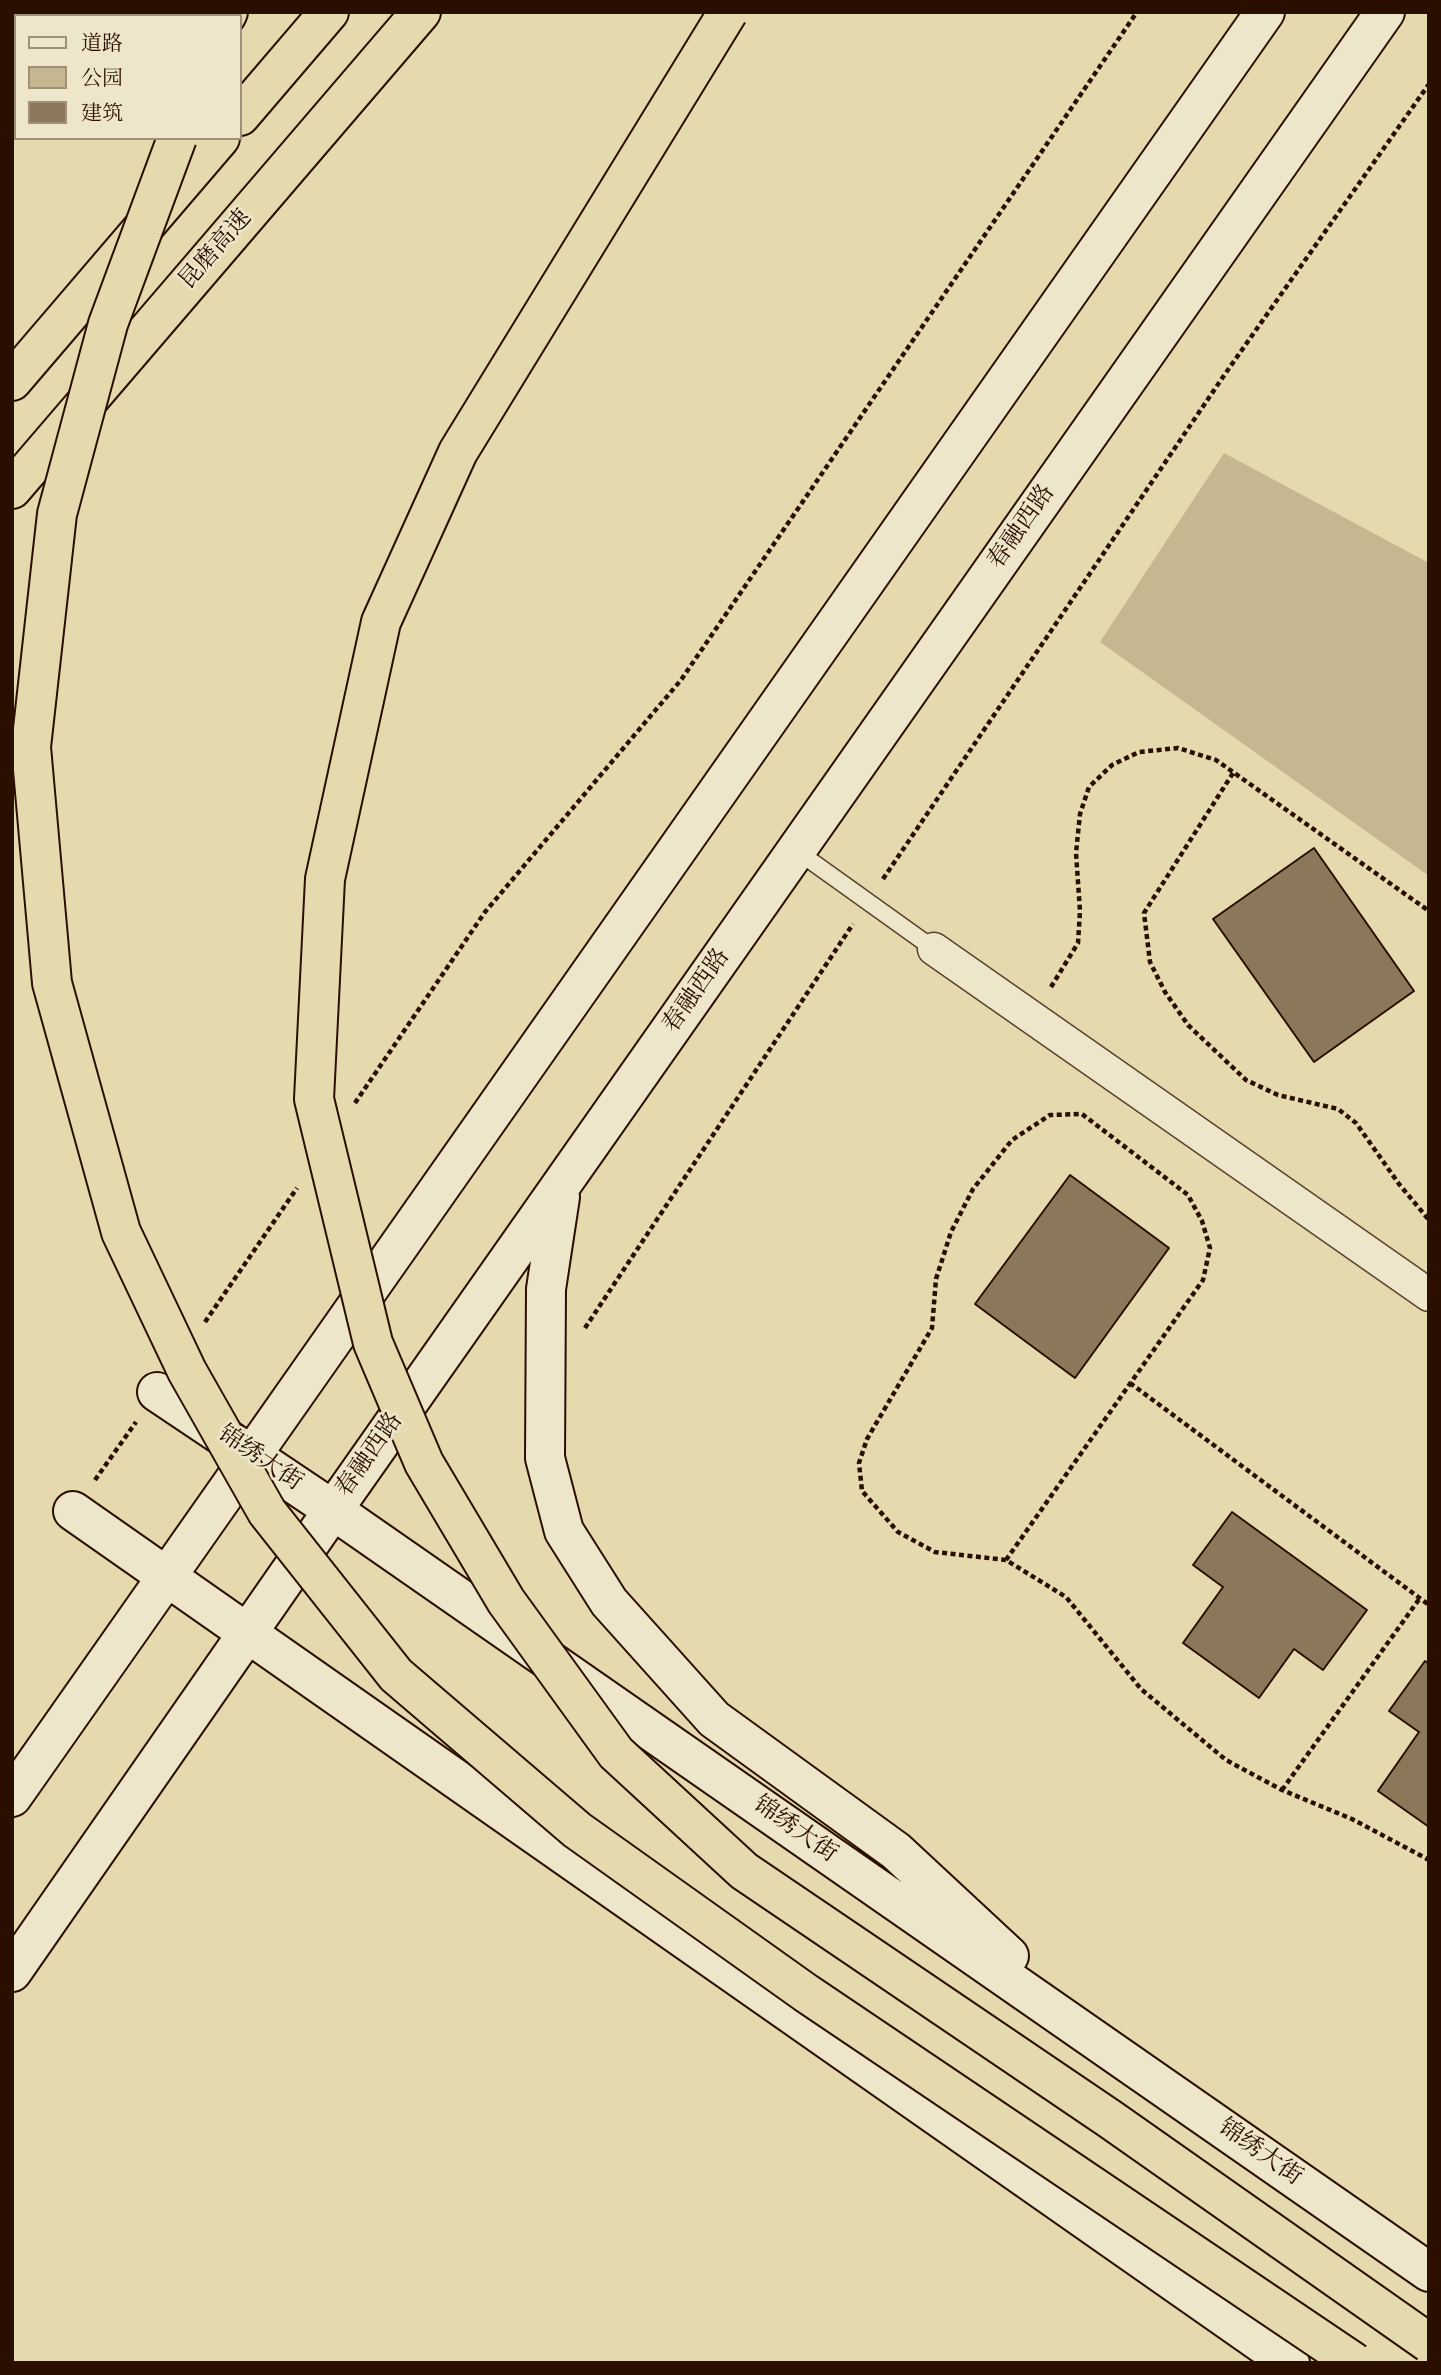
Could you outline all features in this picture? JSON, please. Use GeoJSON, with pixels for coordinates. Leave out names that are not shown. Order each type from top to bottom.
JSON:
{"type":"FeatureCollection","features":[{"type":"Feature","properties":{"kind":"highway"},"geometry":{"type":"LineString","coordinates":[[242,114],[328,12]]}},
{"type":"Feature","properties":{"kind":"highway","name":"昆磨高速"},"geometry":{"type":"LineString","coordinates":[[12,489],[421,12]]}},
{"type":"Feature","properties":{"kind":"highway"},"geometry":{"type":"LineString","coordinates":[[728,12],[458,452],[381,622],[325,879],[314,1099],[373,1343],[424,1463],[492,1578],[616,1753],[744,1871],[1110,2119],[1429,2343]]}},
{"type":"Feature","properties":{"kind":"highway"},"geometry":{"type":"LineString","coordinates":[[176,140],[108,324],[57,514],[31,747],[52,983],[121,1232],[187,1371],[267,1512],[396,1675],[577,1830],[806,1993],[1355,2363]]}},
{"type":"Feature","properties":{"kind":"highway"},"geometry":{"type":"LineString","coordinates":[[12,381],[218,140]]}},
{"type":"Feature","properties":{"kind":"main road"},"geometry":{"type":"LineString","coordinates":[[12,1797],[1265,12]]}},
{"type":"Feature","properties":{"kind":"main road","name":"春融西路"},"geometry":{"type":"LineString","coordinates":[[12,1972],[1384,12]]}},
{"type":"Feature","properties":{"kind":"main road"},"geometry":{"type":"LineString","coordinates":[[561,1187],[546,1289],[544,1458],[564,1531],[609,1602],[714,1719],[896,1851],[1107,2048]]}},
{"type":"Feature","properties":{"kind":"main road","name":"锦绣大街"},"geometry":{"type":"LineString","coordinates":[[157,1392],[333,1510],[1429,2272]]}},
{"type":"Feature","properties":{"kind":"main road"},"geometry":{"type":"LineString","coordinates":[[73,1511],[1290,2363]]}},
{"type":"Feature","properties":{"kind":"street"},"geometry":{"type":"LineString","coordinates":[[934,949],[1429,1295]]}},
{"type":"Feature","properties":{"kind":"lane"},"geometry":{"type":"LineString","coordinates":[[796,851],[934,949]]}},
{"type":"Feature","properties":{"kind":"path"},"geometry":{"type":"LineString","coordinates":[[353,1106],[485,912],[681,680],[1137,12]]}},
{"type":"Feature","properties":{"kind":"path"},"geometry":{"type":"LineString","coordinates":[[578,1339],[868,901],[1225,374],[1429,84]]}},
{"type":"Feature","properties":{"kind":"path"},"geometry":{"type":"LineString","coordinates":[[1033,1016],[1078,943],[1080,911],[1076,853],[1080,814],[1088,787],[1112,765],[1139,752],[1178,748],[1216,760],[1429,911]]}},
{"type":"Feature","properties":{"kind":"path"},"geometry":{"type":"LineString","coordinates":[[1233,773],[1144,913],[1150,962],[1165,992],[1188,1025],[1246,1080],[1278,1095],[1338,1109],[1356,1123],[1399,1184],[1429,1220]]}},
{"type":"Feature","properties":{"kind":"path"},"geometry":{"type":"LineString","coordinates":[[1006,1560],[1203,1280],[1210,1248],[1202,1221],[1188,1195],[1082,1114],[1050,1115],[1012,1140],[973,1189],[951,1232],[936,1279],[932,1328],[867,1439],[859,1463],[862,1491],[898,1532],[935,1552],[1006,1560],[1066,1597],[1141,1689],[1226,1760],[1282,1790],[1352,1819],[1429,1860]]}},
{"type":"Feature","properties":{"kind":"path"},"geometry":{"type":"LineString","coordinates":[[205,1323],[299,1185]]}},
{"type":"Feature","properties":{"kind":"path"},"geometry":{"type":"LineString","coordinates":[[1130,1383],[1429,1605]]}},
{"type":"Feature","properties":{"kind":"path"},"geometry":{"type":"LineString","coordinates":[[73,1511],[157,1392]]}},
{"type":"Feature","properties":{"kind":"path"},"geometry":{"type":"LineString","coordinates":[[1282,1790],[1420,1598]]}},
{"type":"Feature","properties":{"kind":"green space"},"geometry":{"type":"Polygon","coordinates":[[[1224,453],[1429,563],[1429,876],[1100,642],[1224,453]]]}},
{"type":"Feature","properties":{"kind":"building"},"geometry":{"type":"Polygon","coordinates":[[[1314,848],[1414,991],[1314,1062],[1213,919],[1314,848]]]}},
{"type":"Feature","properties":{"kind":"building"},"geometry":{"type":"Polygon","coordinates":[[[1070,1175],[1169,1248],[1075,1378],[975,1304],[1070,1175]]]}},
{"type":"Feature","properties":{"kind":"building"},"geometry":{"type":"Polygon","coordinates":[[[1232,1512],[1367,1610],[1323,1670],[1294,1649],[1259,1698],[1183,1643],[1223,1587],[1193,1565],[1232,1512]]]}},
{"type":"Feature","properties":{"kind":"building"},"geometry":{"type":"Polygon","coordinates":[[[1425,1661],[1429,1664],[1429,1827],[1378,1791],[1419,1732],[1389,1711],[1425,1661]]]}}]}
